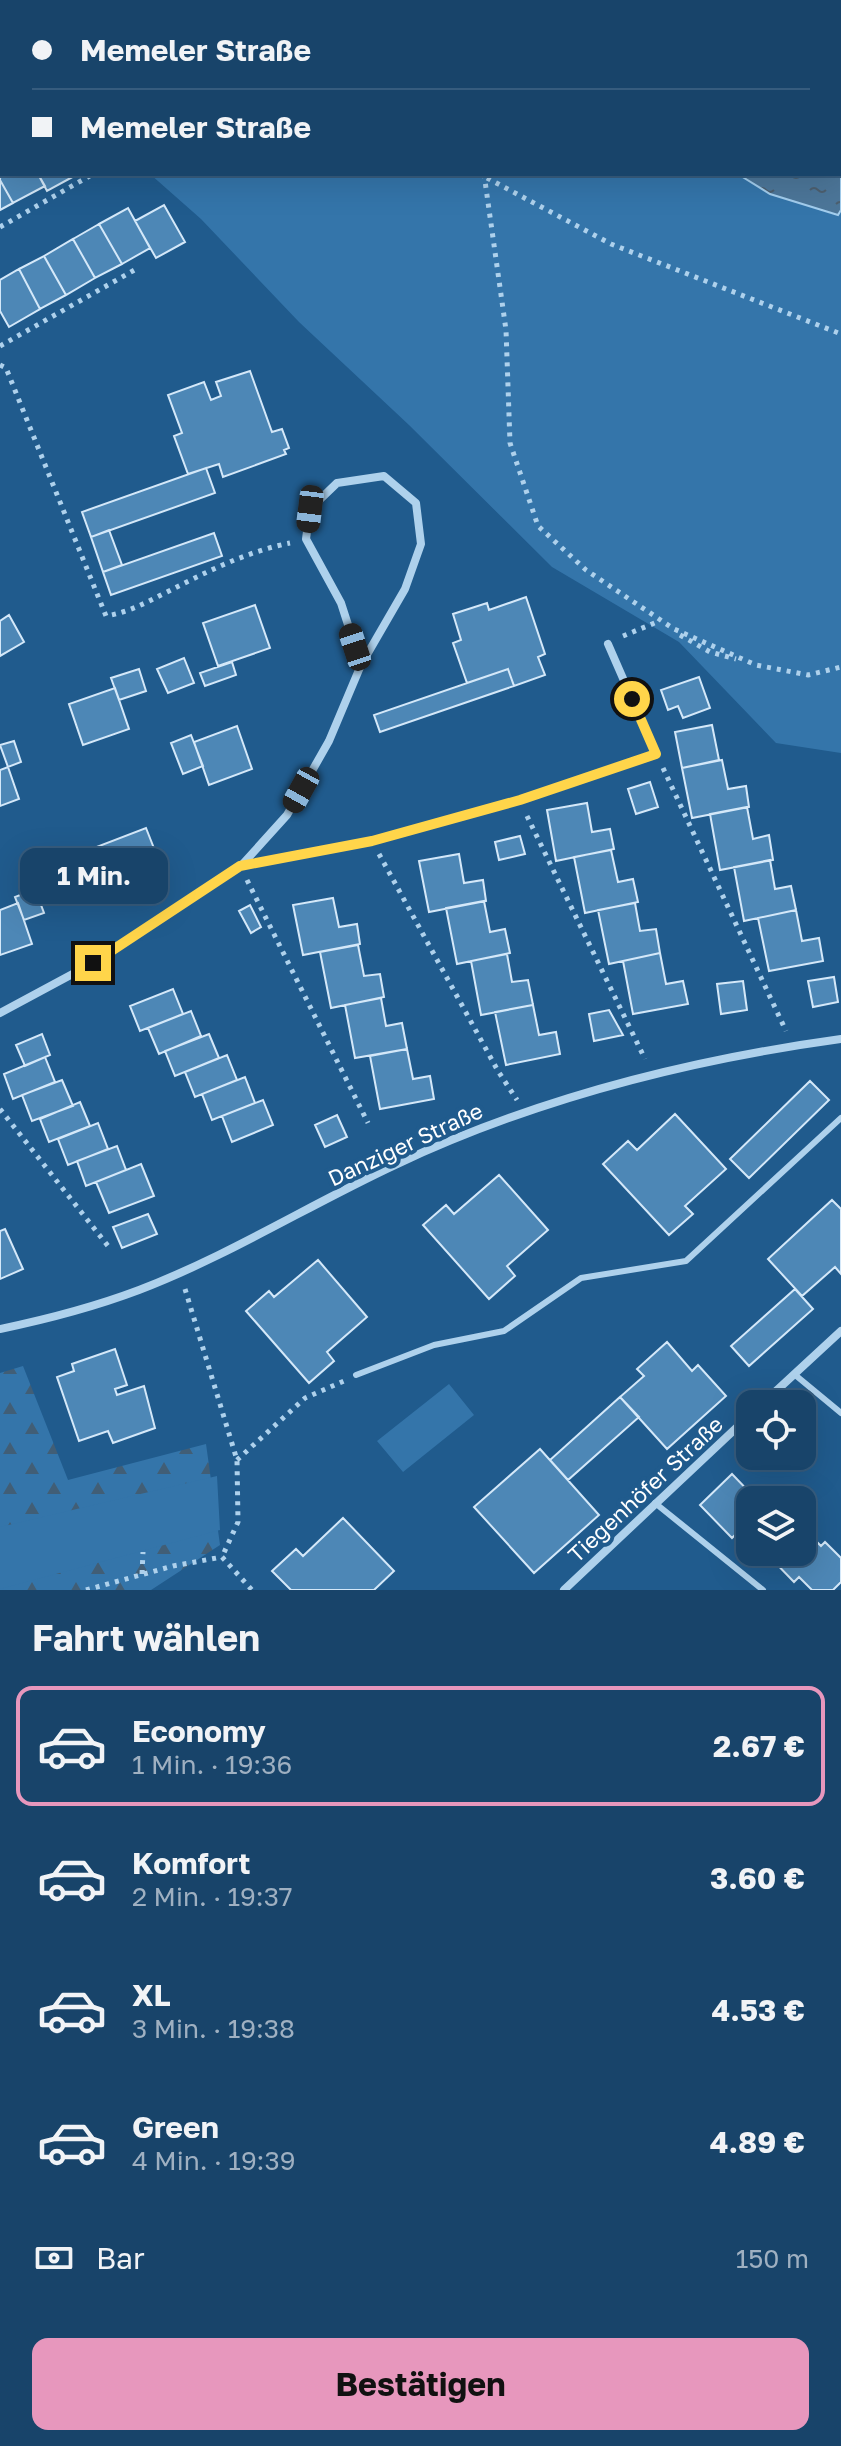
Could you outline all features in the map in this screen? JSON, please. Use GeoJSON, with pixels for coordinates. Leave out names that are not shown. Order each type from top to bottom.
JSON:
{"type":"FeatureCollection","features":[{"type":"Feature","properties":{"kind":"street"},"geometry":{"type":"LineString","coordinates":[[0,1013],[93,963],[240,866],[287,815],[329,741],[361,665],[405,589],[421,544],[416,503],[384,476],[337,483],[310,509],[306,539],[341,603],[361,665]]}},
{"type":"Feature","properties":{"kind":"street"},"geometry":{"type":"LineString","coordinates":[[240,866],[372,841],[520,800],[656,754],[608,644]]}},
{"type":"Feature","properties":{"kind":"street","name":"Danziger Straße"},"geometry":{"type":"LineString","coordinates":[[0,1329],[65,1316],[180,1273],[395,1165],[524,1110],[652,1074],[841,1039]]}},
{"type":"Feature","properties":{"kind":"street"},"geometry":{"type":"LineString","coordinates":[[777,1390],[841,1331]]}},
{"type":"Feature","properties":{"kind":"street","name":"Tiegenhöfer Straße"},"geometry":{"type":"LineString","coordinates":[[564,1590],[736,1428]]}},
{"type":"Feature","properties":{"kind":"lane"},"geometry":{"type":"LineString","coordinates":[[356,1375],[434,1345],[504,1331],[581,1278],[686,1261],[841,1118]]}},
{"type":"Feature","properties":{"kind":"lane"},"geometry":{"type":"LineString","coordinates":[[794,1374],[841,1413]]}},
{"type":"Feature","properties":{"kind":"lane"},"geometry":{"type":"LineString","coordinates":[[655,1503],[763,1590]]}},
{"type":"Feature","properties":{"kind":"path"},"geometry":{"type":"LineString","coordinates":[[0,227],[89,176]]}},
{"type":"Feature","properties":{"kind":"path"},"geometry":{"type":"LineString","coordinates":[[486,176],[611,244],[841,334]]}},
{"type":"Feature","properties":{"kind":"path"},"geometry":{"type":"LineString","coordinates":[[486,176],[506,330],[510,443],[538,526],[586,570],[674,629],[756,665]]}},
{"type":"Feature","properties":{"kind":"path"},"geometry":{"type":"LineString","coordinates":[[0,346],[138,268]]}},
{"type":"Feature","properties":{"kind":"path"},"geometry":{"type":"LineString","coordinates":[[0,365],[6,368],[18,396],[106,616],[129,613],[271,547]]}},
{"type":"Feature","properties":{"kind":"path"},"geometry":{"type":"LineString","coordinates":[[608,644],[654,620],[710,652],[756,665],[808,675],[841,667]]}},
{"type":"Feature","properties":{"kind":"path"},"geometry":{"type":"LineString","coordinates":[[656,754],[794,1046]]}},
{"type":"Feature","properties":{"kind":"path"},"geometry":{"type":"LineString","coordinates":[[520,800],[635,1039]]}},
{"type":"Feature","properties":{"kind":"path"},"geometry":{"type":"LineString","coordinates":[[372,841],[498,1071],[524,1110]]}},
{"type":"Feature","properties":{"kind":"path"},"geometry":{"type":"LineString","coordinates":[[240,866],[368,1123]]}},
{"type":"Feature","properties":{"kind":"path"},"geometry":{"type":"LineString","coordinates":[[0,1109],[108,1246]]}},
{"type":"Feature","properties":{"kind":"path"},"geometry":{"type":"LineString","coordinates":[[180,1273],[237,1460],[238,1522],[222,1557]]}},
{"type":"Feature","properties":{"kind":"path"},"geometry":{"type":"LineString","coordinates":[[237,1460],[305,1398],[356,1375]]}},
{"type":"Feature","properties":{"kind":"path"},"geometry":{"type":"LineString","coordinates":[[142,1574],[143,1552]]}},
{"type":"Feature","properties":{"kind":"path"},"geometry":{"type":"LineString","coordinates":[[86,1590],[222,1557]]}},
{"type":"Feature","properties":{"kind":"path"},"geometry":{"type":"LineString","coordinates":[[222,1557],[252,1590]]}},
{"type":"Feature","properties":{"kind":"green space"},"geometry":{"type":"Polygon","coordinates":[[[152,176],[841,176],[841,753],[776,743],[679,642],[552,567],[409,425],[299,322],[201,219],[152,176]]]}},
{"type":"Feature","properties":{"kind":"green space"},"geometry":{"type":"Polygon","coordinates":[[[23,1366],[68,1480],[206,1444],[220,1545],[151,1590],[0,1590],[0,1373],[23,1366]]]}},
{"type":"Feature","properties":{"kind":"green space"},"geometry":{"type":"Polygon","coordinates":[[[449,1384],[474,1415],[403,1472],[377,1441],[449,1384]]]}},
{"type":"Feature","properties":{"kind":"green space"},"geometry":{"type":"Polygon","coordinates":[[[217,1476],[220,1530],[0,1589],[0,1527],[217,1476]]]}},
{"type":"Feature","properties":{"kind":"water"},"geometry":{"type":"Polygon","coordinates":[[[741,176],[841,176],[841,210],[838,215],[770,194],[741,176]]]}},
{"type":"Feature","properties":{"kind":"building"},"geometry":{"type":"Polygon","coordinates":[[[0,176],[39,176],[45,186],[13,203],[0,176]]]}},
{"type":"Feature","properties":{"kind":"building"},"geometry":{"type":"Polygon","coordinates":[[[39,176],[74,176],[47,191],[39,176]]]}},
{"type":"Feature","properties":{"kind":"building"},"geometry":{"type":"Polygon","coordinates":[[[0,180],[13,203],[0,210],[0,180]]]}},
{"type":"Feature","properties":{"kind":"building"},"geometry":{"type":"Polygon","coordinates":[[[164,205],[185,242],[156,258],[135,221],[164,205]]]}},
{"type":"Feature","properties":{"kind":"building"},"geometry":{"type":"Polygon","coordinates":[[[128,208],[150,248],[122,264],[99,224],[128,208]]]}},
{"type":"Feature","properties":{"kind":"building"},"geometry":{"type":"Polygon","coordinates":[[[99,224],[122,264],[95,278],[73,239],[99,224]]]}},
{"type":"Feature","properties":{"kind":"building"},"geometry":{"type":"Polygon","coordinates":[[[73,239],[95,278],[66,295],[44,256],[73,239]]]}},
{"type":"Feature","properties":{"kind":"building"},"geometry":{"type":"Polygon","coordinates":[[[44,256],[66,295],[40,309],[19,269],[44,256]]]}},
{"type":"Feature","properties":{"kind":"building"},"geometry":{"type":"Polygon","coordinates":[[[19,269],[40,309],[9,327],[0,311],[0,280],[19,269]]]}},
{"type":"Feature","properties":{"kind":"building"},"geometry":{"type":"Polygon","coordinates":[[[250,371],[272,432],[282,429],[289,448],[284,450],[286,454],[223,477],[219,464],[188,474],[174,436],[182,433],[168,395],[204,382],[211,400],[221,396],[216,382],[250,371]]]}},
{"type":"Feature","properties":{"kind":"building"},"geometry":{"type":"Polygon","coordinates":[[[206,468],[215,493],[91,537],[82,512],[206,468]]]}},
{"type":"Feature","properties":{"kind":"building"},"geometry":{"type":"Polygon","coordinates":[[[109,530],[122,565],[103,572],[91,537],[109,530]]]}},
{"type":"Feature","properties":{"kind":"building"},"geometry":{"type":"Polygon","coordinates":[[[214,533],[222,556],[111,595],[103,572],[214,533]]]}},
{"type":"Feature","properties":{"kind":"building"},"geometry":{"type":"Polygon","coordinates":[[[526,597],[545,654],[538,657],[545,675],[514,686],[508,669],[467,683],[453,643],[461,640],[453,614],[487,603],[489,610],[526,597]]]}},
{"type":"Feature","properties":{"kind":"building"},"geometry":{"type":"Polygon","coordinates":[[[255,605],[270,648],[218,666],[203,623],[255,605]]]}},
{"type":"Feature","properties":{"kind":"building"},"geometry":{"type":"Polygon","coordinates":[[[9,615],[24,642],[0,656],[0,621],[9,615]]]}},
{"type":"Feature","properties":{"kind":"building"},"geometry":{"type":"Polygon","coordinates":[[[184,658],[194,683],[168,693],[157,669],[184,658]]]}},
{"type":"Feature","properties":{"kind":"building"},"geometry":{"type":"Polygon","coordinates":[[[232,662],[236,675],[205,686],[200,673],[232,662]]]}},
{"type":"Feature","properties":{"kind":"building"},"geometry":{"type":"Polygon","coordinates":[[[139,669],[146,691],[119,700],[111,678],[139,669]]]}},
{"type":"Feature","properties":{"kind":"building"},"geometry":{"type":"Polygon","coordinates":[[[508,669],[514,686],[380,732],[374,715],[508,669]]]}},
{"type":"Feature","properties":{"kind":"building"},"geometry":{"type":"Polygon","coordinates":[[[699,677],[710,708],[683,718],[678,706],[668,710],[661,690],[699,677]]]}},
{"type":"Feature","properties":{"kind":"building"},"geometry":{"type":"Polygon","coordinates":[[[115,688],[129,729],[83,745],[69,704],[115,688]]]}},
{"type":"Feature","properties":{"kind":"building"},"geometry":{"type":"Polygon","coordinates":[[[712,725],[719,760],[682,768],[675,732],[712,725]]]}},
{"type":"Feature","properties":{"kind":"building"},"geometry":{"type":"Polygon","coordinates":[[[237,726],[252,769],[209,785],[194,742],[237,726]]]}},
{"type":"Feature","properties":{"kind":"building"},"geometry":{"type":"Polygon","coordinates":[[[191,735],[203,766],[183,774],[171,743],[191,735]]]}},
{"type":"Feature","properties":{"kind":"building"},"geometry":{"type":"Polygon","coordinates":[[[14,741],[21,762],[8,767],[0,745],[14,741]]]}},
{"type":"Feature","properties":{"kind":"building"},"geometry":{"type":"Polygon","coordinates":[[[722,760],[728,789],[746,786],[749,807],[692,818],[682,768],[722,760]]]}},
{"type":"Feature","properties":{"kind":"building"},"geometry":{"type":"Polygon","coordinates":[[[8,767],[19,799],[0,806],[0,770],[8,767]]]}},
{"type":"Feature","properties":{"kind":"building"},"geometry":{"type":"Polygon","coordinates":[[[650,782],[658,807],[636,814],[628,789],[650,782]]]}},
{"type":"Feature","properties":{"kind":"building"},"geometry":{"type":"Polygon","coordinates":[[[587,803],[592,832],[610,829],[614,849],[556,861],[547,810],[587,803]]]}},
{"type":"Feature","properties":{"kind":"building"},"geometry":{"type":"Polygon","coordinates":[[[747,807],[753,839],[769,835],[773,860],[720,870],[710,814],[747,807]]]}},
{"type":"Feature","properties":{"kind":"building"},"geometry":{"type":"Polygon","coordinates":[[[146,828],[157,856],[97,880],[86,851],[146,828]]]}},
{"type":"Feature","properties":{"kind":"building"},"geometry":{"type":"Polygon","coordinates":[[[520,836],[525,854],[499,860],[495,842],[520,836]]]}},
{"type":"Feature","properties":{"kind":"building"},"geometry":{"type":"Polygon","coordinates":[[[611,850],[618,882],[633,879],[638,902],[585,913],[574,857],[611,850]]]}},
{"type":"Feature","properties":{"kind":"building"},"geometry":{"type":"Polygon","coordinates":[[[459,854],[464,883],[483,880],[486,901],[429,912],[419,861],[459,854]]]}},
{"type":"Feature","properties":{"kind":"building"},"geometry":{"type":"Polygon","coordinates":[[[770,860],[775,889],[791,886],[796,910],[744,921],[734,867],[770,860]]]}},
{"type":"Feature","properties":{"kind":"building"},"geometry":{"type":"Polygon","coordinates":[[[35,889],[44,913],[24,920],[15,897],[35,889]]]}},
{"type":"Feature","properties":{"kind":"building"},"geometry":{"type":"Polygon","coordinates":[[[333,898],[339,927],[357,924],[360,944],[303,955],[293,905],[333,898]]]}},
{"type":"Feature","properties":{"kind":"building"},"geometry":{"type":"Polygon","coordinates":[[[484,901],[490,932],[505,929],[510,953],[457,964],[446,908],[484,901]]]}},
{"type":"Feature","properties":{"kind":"building"},"geometry":{"type":"Polygon","coordinates":[[[18,903],[32,944],[0,955],[0,910],[18,903]]]}},
{"type":"Feature","properties":{"kind":"building"},"geometry":{"type":"Polygon","coordinates":[[[635,903],[640,931],[656,929],[660,953],[609,964],[598,910],[635,903]]]}},
{"type":"Feature","properties":{"kind":"building"},"geometry":{"type":"Polygon","coordinates":[[[250,905],[261,927],[251,933],[239,911],[250,905]]]}},
{"type":"Feature","properties":{"kind":"building"},"geometry":{"type":"Polygon","coordinates":[[[796,910],[802,941],[819,938],[823,961],[769,971],[758,918],[796,910]]]}},
{"type":"Feature","properties":{"kind":"building"},"geometry":{"type":"Polygon","coordinates":[[[358,945],[364,976],[380,974],[384,997],[331,1008],[320,952],[358,945]]]}},
{"type":"Feature","properties":{"kind":"building"},"geometry":{"type":"Polygon","coordinates":[[[660,953],[666,984],[683,981],[688,1004],[633,1014],[623,961],[660,953]]]}},
{"type":"Feature","properties":{"kind":"building"},"geometry":{"type":"Polygon","coordinates":[[[507,954],[512,982],[528,980],[533,1005],[481,1015],[471,961],[507,954]]]}},
{"type":"Feature","properties":{"kind":"building"},"geometry":{"type":"Polygon","coordinates":[[[834,977],[838,1002],[813,1007],[808,981],[834,977]]]}},
{"type":"Feature","properties":{"kind":"building"},"geometry":{"type":"Polygon","coordinates":[[[743,981],[747,1010],[721,1014],[717,984],[743,981]]]}},
{"type":"Feature","properties":{"kind":"building"},"geometry":{"type":"Polygon","coordinates":[[[173,989],[183,1014],[140,1031],[130,1006],[173,989]]]}},
{"type":"Feature","properties":{"kind":"building"},"geometry":{"type":"Polygon","coordinates":[[[381,998],[386,1026],[402,1023],[407,1049],[355,1058],[345,1005],[381,998]]]}},
{"type":"Feature","properties":{"kind":"building"},"geometry":{"type":"Polygon","coordinates":[[[533,1005],[539,1035],[556,1032],[560,1054],[506,1065],[495,1012],[533,1005]]]}},
{"type":"Feature","properties":{"kind":"building"},"geometry":{"type":"Polygon","coordinates":[[[609,1010],[623,1035],[594,1041],[589,1014],[609,1010]]]}},
{"type":"Feature","properties":{"kind":"building"},"geometry":{"type":"Polygon","coordinates":[[[191,1011],[201,1036],[159,1054],[148,1028],[191,1011]]]}},
{"type":"Feature","properties":{"kind":"building"},"geometry":{"type":"Polygon","coordinates":[[[42,1034],[50,1055],[25,1066],[16,1045],[42,1034]]]}},
{"type":"Feature","properties":{"kind":"building"},"geometry":{"type":"Polygon","coordinates":[[[209,1034],[219,1058],[175,1076],[165,1051],[209,1034]]]}},
{"type":"Feature","properties":{"kind":"building"},"geometry":{"type":"Polygon","coordinates":[[[407,1049],[413,1079],[430,1076],[434,1099],[380,1109],[370,1056],[407,1049]]]}},
{"type":"Feature","properties":{"kind":"building"},"geometry":{"type":"Polygon","coordinates":[[[227,1055],[237,1080],[195,1097],[185,1072],[227,1055]]]}},
{"type":"Feature","properties":{"kind":"building"},"geometry":{"type":"Polygon","coordinates":[[[45,1057],[55,1082],[13,1099],[4,1074],[45,1057]]]}},
{"type":"Feature","properties":{"kind":"building"},"geometry":{"type":"Polygon","coordinates":[[[245,1077],[255,1103],[212,1120],[202,1094],[245,1077]]]}},
{"type":"Feature","properties":{"kind":"building"},"geometry":{"type":"Polygon","coordinates":[[[62,1080],[73,1106],[32,1121],[22,1095],[62,1080]]]}},
{"type":"Feature","properties":{"kind":"building"},"geometry":{"type":"Polygon","coordinates":[[[810,1081],[829,1100],[749,1178],[730,1159],[810,1081]]]}},
{"type":"Feature","properties":{"kind":"building"},"geometry":{"type":"Polygon","coordinates":[[[263,1100],[273,1125],[232,1142],[222,1116],[263,1100]]]}},
{"type":"Feature","properties":{"kind":"building"},"geometry":{"type":"Polygon","coordinates":[[[80,1102],[90,1126],[49,1142],[40,1119],[80,1102]]]}},
{"type":"Feature","properties":{"kind":"building"},"geometry":{"type":"Polygon","coordinates":[[[675,1114],[726,1169],[685,1206],[693,1214],[669,1235],[603,1164],[628,1141],[637,1150],[675,1114]]]}},
{"type":"Feature","properties":{"kind":"building"},"geometry":{"type":"Polygon","coordinates":[[[337,1115],[347,1137],[325,1147],[315,1125],[337,1115]]]}},
{"type":"Feature","properties":{"kind":"building"},"geometry":{"type":"Polygon","coordinates":[[[98,1123],[108,1149],[68,1165],[58,1139],[98,1123]]]}},
{"type":"Feature","properties":{"kind":"building"},"geometry":{"type":"Polygon","coordinates":[[[117,1146],[126,1170],[86,1186],[77,1161],[117,1146]]]}},
{"type":"Feature","properties":{"kind":"building"},"geometry":{"type":"Polygon","coordinates":[[[141,1164],[154,1196],[109,1213],[96,1182],[141,1164]]]}},
{"type":"Feature","properties":{"kind":"building"},"geometry":{"type":"Polygon","coordinates":[[[499,1175],[548,1230],[507,1266],[515,1276],[489,1299],[423,1225],[446,1205],[454,1214],[499,1175]]]}},
{"type":"Feature","properties":{"kind":"building"},"geometry":{"type":"Polygon","coordinates":[[[832,1200],[841,1209],[841,1274],[835,1267],[802,1296],[768,1259],[832,1200]]]}},
{"type":"Feature","properties":{"kind":"building"},"geometry":{"type":"Polygon","coordinates":[[[148,1214],[157,1234],[122,1248],[113,1227],[148,1214]]]}},
{"type":"Feature","properties":{"kind":"building"},"geometry":{"type":"Polygon","coordinates":[[[5,1229],[23,1269],[0,1279],[0,1231],[5,1229]]]}},
{"type":"Feature","properties":{"kind":"building"},"geometry":{"type":"Polygon","coordinates":[[[318,1260],[367,1317],[327,1352],[334,1361],[309,1383],[246,1311],[269,1291],[274,1297],[318,1260]]]}},
{"type":"Feature","properties":{"kind":"building"},"geometry":{"type":"Polygon","coordinates":[[[795,1289],[813,1309],[749,1366],[731,1346],[795,1289]]]}},
{"type":"Feature","properties":{"kind":"building"},"geometry":{"type":"Polygon","coordinates":[[[667,1342],[692,1371],[698,1365],[726,1396],[667,1449],[620,1397],[644,1376],[637,1369],[667,1342]]]}},
{"type":"Feature","properties":{"kind":"building"},"geometry":{"type":"Polygon","coordinates":[[[115,1349],[127,1385],[115,1389],[117,1395],[144,1386],[155,1428],[113,1443],[108,1431],[79,1441],[57,1377],[74,1371],[72,1364],[115,1349]]]}},
{"type":"Feature","properties":{"kind":"building"},"geometry":{"type":"Polygon","coordinates":[[[620,1397],[639,1417],[568,1480],[550,1460],[620,1397]]]}},
{"type":"Feature","properties":{"kind":"building"},"geometry":{"type":"Polygon","coordinates":[[[540,1449],[599,1515],[534,1573],[474,1507],[540,1449]]]}},
{"type":"Feature","properties":{"kind":"building"},"geometry":{"type":"Polygon","coordinates":[[[732,1474],[744,1486],[736,1486],[736,1534],[732,1538],[700,1505],[732,1474]]]}},
{"type":"Feature","properties":{"kind":"building"},"geometry":{"type":"Polygon","coordinates":[[[343,1518],[394,1571],[374,1590],[291,1590],[272,1571],[296,1549],[303,1556],[343,1518]]]}},
{"type":"Feature","properties":{"kind":"building"},"geometry":{"type":"Polygon","coordinates":[[[816,1541],[821,1546],[825,1542],[841,1558],[841,1582],[833,1590],[812,1590],[799,1577],[794,1582],[779,1566],[816,1566],[816,1541]]]}},
{"type":"Feature","properties":{"kind":"route"},"geometry":{"type":"LineString","coordinates":[[93,963],[240,866],[372,841],[520,800],[656,754],[632,699]]}}]}
